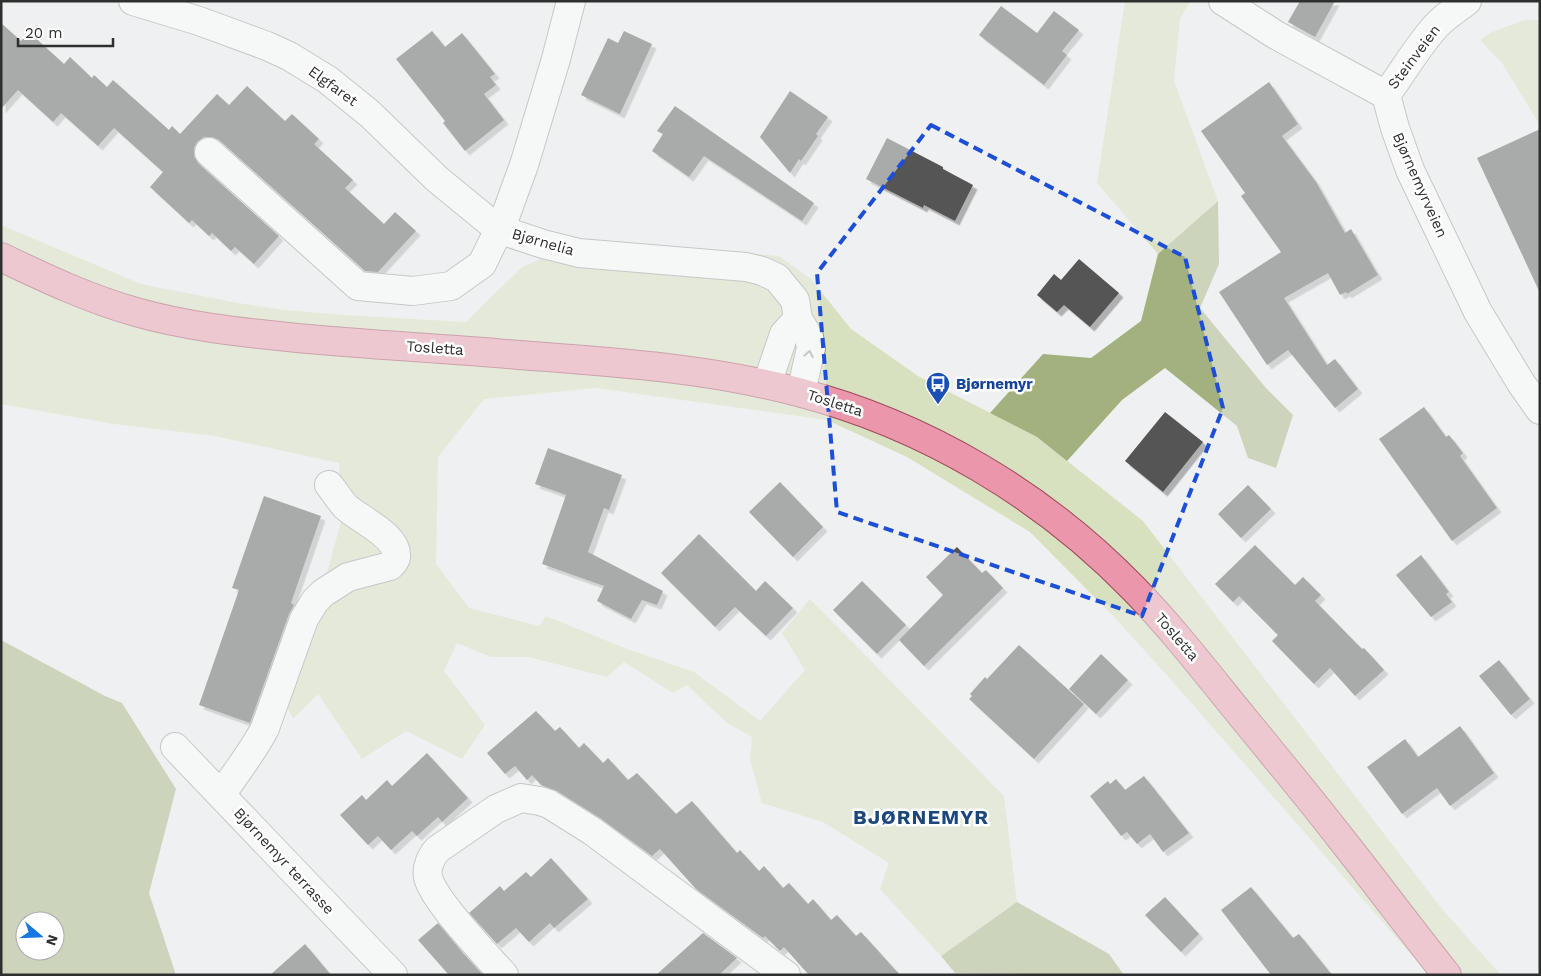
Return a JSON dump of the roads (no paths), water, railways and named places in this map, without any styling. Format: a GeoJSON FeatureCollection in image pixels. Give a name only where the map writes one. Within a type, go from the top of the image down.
{"type":"FeatureCollection","features":[{"type":"Feature","properties":{"kind":"main road","name":"Tosletta"},"geometry":{"type":"LineString","coordinates":[[1,257],[65,286],[134,311],[205,327],[306,339],[518,354],[688,371],[767,384],[801,392],[863,412],[907,429],[942,446],[1033,502],[1108,562],[1150,605],[1201,664],[1447,975]]}},
{"type":"Feature","properties":{"kind":"street","name":"Elgfaret"},"geometry":{"type":"LineString","coordinates":[[133,1],[199,21],[267,46],[289,56],[328,80],[370,114],[437,179],[498,230]]}},
{"type":"Feature","properties":{"kind":"street","name":"Bjørnelia"},"geometry":{"type":"LineString","coordinates":[[571,1],[524,165],[505,217],[498,230],[579,253],[746,267],[762,271],[777,278],[795,300],[798,319],[809,337],[811,348],[801,392]]}},
{"type":"Feature","properties":{"kind":"street"},"geometry":{"type":"LineString","coordinates":[[1223,1],[1276,35],[1386,95]]}},
{"type":"Feature","properties":{"kind":"street","name":"Steinveien"},"geometry":{"type":"LineString","coordinates":[[1386,95],[1405,70],[1414,54],[1438,24],[1467,1]]}},
{"type":"Feature","properties":{"kind":"street","name":"Bjørnemyrveien"},"geometry":{"type":"LineString","coordinates":[[1386,95],[1410,170],[1478,312],[1520,383],[1540,410]]}},
{"type":"Feature","properties":{"kind":"street"},"geometry":{"type":"LineString","coordinates":[[208,152],[358,286],[413,291],[451,286],[482,264],[498,230]]}},
{"type":"Feature","properties":{"kind":"street"},"geometry":{"type":"LineString","coordinates":[[767,384],[784,334],[798,319]]}},
{"type":"Feature","properties":{"kind":"street"},"geometry":{"type":"LineString","coordinates":[[222,794],[237,770],[258,743],[266,728],[304,620],[315,601],[340,581],[348,577],[390,566],[396,558],[395,548],[391,542],[346,506],[329,485]]}},
{"type":"Feature","properties":{"kind":"street","name":"Bjørnemyr terrasse"},"geometry":{"type":"LineString","coordinates":[[175,747],[393,975]]}},
{"type":"Feature","properties":{"kind":"street"},"geometry":{"type":"LineString","coordinates":[[504,975],[438,898],[428,878],[428,866],[433,853],[438,849],[496,808],[521,798],[549,804],[592,832],[785,975]]}},
{"type":"Feature","properties":{"kind":"place","name":"Bjørnemyr"},"geometry":{"type":"Point","coordinates":[938,405]}},
{"type":"Feature","properties":{"kind":"district","name":"BJØRNEMYR"},"geometry":{"type":"Point","coordinates":[921,817]}}]}
